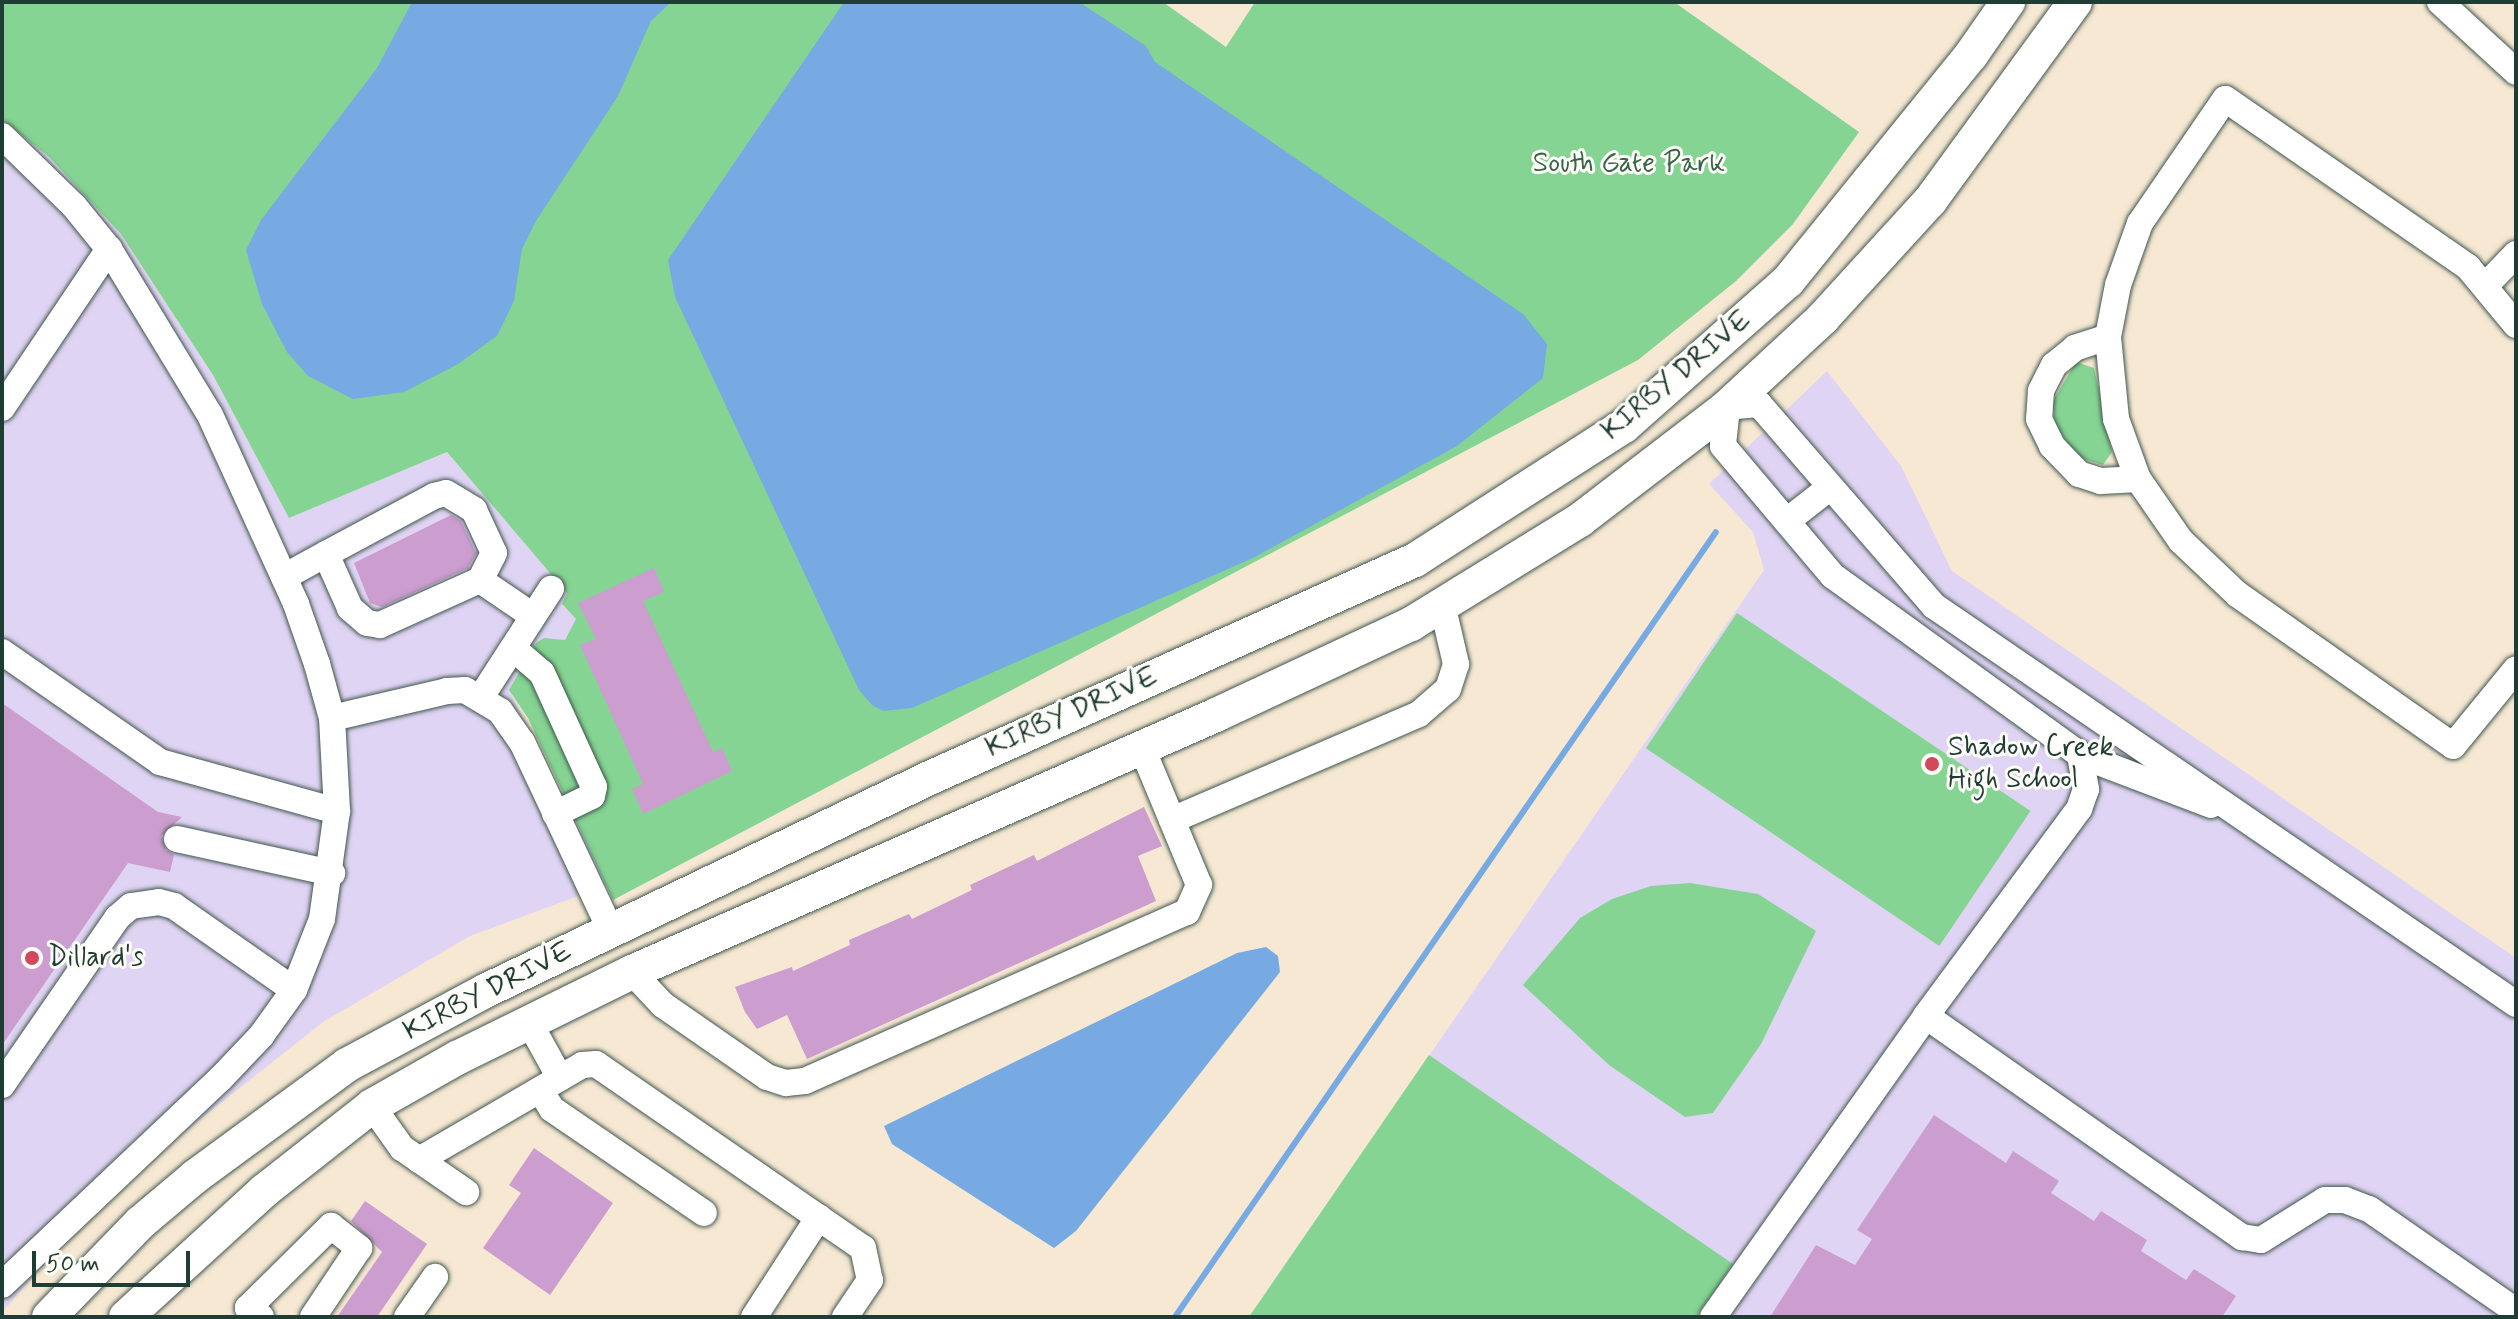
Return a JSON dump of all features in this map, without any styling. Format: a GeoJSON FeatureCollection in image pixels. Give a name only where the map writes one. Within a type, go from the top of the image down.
{"type":"FeatureCollection","features":[{"type":"Feature","properties":{"kind":"main road","name":"KIRBY DRIVE"},"geometry":{"type":"LineString","coordinates":[[49,1317],[140,1223],[196,1176],[347,1065],[610,929],[925,780],[1415,560],[1624,426],[1788,281],[1971,55],[2008,2]]}},
{"type":"Feature","properties":{"kind":"main road","name":"KIRBY DRIVE"},"geometry":{"type":"LineString","coordinates":[[126,1317],[264,1191],[372,1106],[529,1022],[632,972],[1142,748],[1442,604],[1580,520],[1727,407],[1823,318],[1930,201],[2075,2]]}},
{"type":"Feature","properties":{"kind":"main road"},"geometry":{"type":"LineString","coordinates":[[1692,366],[1727,407]]}},
{"type":"Feature","properties":{"kind":"main road"},"geometry":{"type":"LineString","coordinates":[[610,929],[632,972]]}},
{"type":"Feature","properties":{"kind":"main road"},"geometry":{"type":"LineString","coordinates":[[347,1065],[372,1106]]}},
{"type":"Feature","properties":{"kind":"street"},"geometry":{"type":"LineString","coordinates":[[2440,2],[2516,72]]}},
{"type":"Feature","properties":{"kind":"street"},"geometry":{"type":"LineString","coordinates":[[2516,325],[2486,285],[2225,99],[2140,223],[2118,285],[2108,337],[2116,419],[2138,479],[2157,511],[2206,568],[2453,746],[2516,669]]}},
{"type":"Feature","properties":{"kind":"street"},"geometry":{"type":"LineString","coordinates":[[2,136],[74,206],[109,249],[210,415],[284,577],[332,718],[337,811],[332,873],[310,959],[294,990],[261,1036],[221,1078],[6,1273]]}},
{"type":"Feature","properties":{"kind":"street"},"geometry":{"type":"LineString","coordinates":[[2,408],[109,249]]}},
{"type":"Feature","properties":{"kind":"street"},"geometry":{"type":"LineString","coordinates":[[2486,285],[2516,254]]}},
{"type":"Feature","properties":{"kind":"street"},"geometry":{"type":"LineString","coordinates":[[2108,337],[2075,348],[2054,365],[2041,391],[2039,419],[2052,446],[2079,474],[2101,481],[2138,479]]}},
{"type":"Feature","properties":{"kind":"street"},"geometry":{"type":"LineString","coordinates":[[2245,816],[2080,755],[2062,737],[1862,599],[1833,576],[1723,446],[1727,407],[1759,404],[1934,606],[2245,816],[2516,1004]]}},
{"type":"Feature","properties":{"kind":"street"},"geometry":{"type":"LineString","coordinates":[[1787,521],[1829,488]]}},
{"type":"Feature","properties":{"kind":"street"},"geometry":{"type":"LineString","coordinates":[[284,577],[326,554],[446,493],[474,510],[494,553],[480,580],[390,624],[367,623],[350,608],[326,554]]}},
{"type":"Feature","properties":{"kind":"street"},"geometry":{"type":"LineString","coordinates":[[480,580],[533,616]]}},
{"type":"Feature","properties":{"kind":"street"},"geometry":{"type":"LineString","coordinates":[[481,697],[551,589]]}},
{"type":"Feature","properties":{"kind":"street"},"geometry":{"type":"LineString","coordinates":[[1172,820],[1419,714],[1448,689],[1456,664],[1442,604]]}},
{"type":"Feature","properties":{"kind":"street"},"geometry":{"type":"LineString","coordinates":[[513,648],[542,673],[594,787],[592,796],[555,814]]}},
{"type":"Feature","properties":{"kind":"street"},"geometry":{"type":"LineString","coordinates":[[2,652],[160,762],[337,811]]}},
{"type":"Feature","properties":{"kind":"street"},"geometry":{"type":"LineString","coordinates":[[332,718],[447,691],[481,697],[500,711],[522,742],[610,929]]}},
{"type":"Feature","properties":{"kind":"street"},"geometry":{"type":"LineString","coordinates":[[632,972],[663,1005],[767,1077],[786,1083],[805,1081],[1187,912],[1199,885],[1142,748]]}},
{"type":"Feature","properties":{"kind":"street"},"geometry":{"type":"LineString","coordinates":[[1713,1317],[1926,1016],[2079,809],[2086,789],[2080,755]]}},
{"type":"Feature","properties":{"kind":"street"},"geometry":{"type":"LineString","coordinates":[[177,839],[332,873]]}},
{"type":"Feature","properties":{"kind":"street"},"geometry":{"type":"LineString","coordinates":[[2,1085],[117,918],[131,906],[159,902],[174,906],[294,990]]}},
{"type":"Feature","properties":{"kind":"street"},"geometry":{"type":"LineString","coordinates":[[1926,1016],[2242,1237],[2261,1240],[2325,1200],[2345,1200],[2369,1209],[2516,1311]]}},
{"type":"Feature","properties":{"kind":"street"},"geometry":{"type":"LineString","coordinates":[[529,1022],[550,1084],[552,1109],[704,1213]]}},
{"type":"Feature","properties":{"kind":"street"},"geometry":{"type":"LineString","coordinates":[[419,1160],[582,1065],[596,1064],[863,1248],[870,1264],[870,1280],[845,1317]]}},
{"type":"Feature","properties":{"kind":"street"},"geometry":{"type":"LineString","coordinates":[[372,1106],[402,1148],[466,1192]]}},
{"type":"Feature","properties":{"kind":"street"},"geometry":{"type":"LineString","coordinates":[[754,1317],[819,1217]]}},
{"type":"Feature","properties":{"kind":"street"},"geometry":{"type":"LineString","coordinates":[[249,1314],[331,1226],[359,1248],[313,1317]]}},
{"type":"Feature","properties":{"kind":"street"},"geometry":{"type":"LineString","coordinates":[[407,1317],[435,1277]]}},
{"type":"Feature","properties":{"kind":"shaded area"},"geometry":{"type":"Polygon","coordinates":[[[2,119],[49,157],[121,234],[213,375],[289,518],[447,452],[567,593],[562,605],[577,619],[565,640],[536,643],[509,690],[608,885],[470,936],[323,1022],[169,1144],[65,1242],[2,1312],[2,119]]]}},
{"type":"Feature","properties":{"kind":"shaded area","name":"Shadow Creek High School"},"geometry":{"type":"Polygon","coordinates":[[[1827,371],[1901,466],[1952,571],[2516,958],[2516,1317],[1249,1317],[1764,570],[1753,532],[1709,484],[1827,371]]]}},
{"type":"Feature","properties":{"kind":"green space","name":"South Gate Park"},"geometry":{"type":"Polygon","coordinates":[[[2,2],[1163,2],[1226,47],[1255,2],[1674,2],[1859,132],[1793,224],[1736,281],[1638,360],[613,900],[528,718],[509,690],[536,643],[544,638],[565,640],[576,619],[562,604],[567,593],[447,452],[289,518],[213,375],[121,234],[49,157],[2,119],[2,2]]]}},
{"type":"Feature","properties":{"kind":"green space"},"geometry":{"type":"Polygon","coordinates":[[[2076,362],[2094,368],[2112,452],[2103,465],[2077,457],[2055,424],[2053,401],[2076,362]]]}},
{"type":"Feature","properties":{"kind":"green space"},"geometry":{"type":"Polygon","coordinates":[[[1737,613],[2030,811],[1939,946],[1646,748],[1737,613]]]}},
{"type":"Feature","properties":{"kind":"green space"},"geometry":{"type":"Polygon","coordinates":[[[1690,883],[1758,894],[1816,931],[1761,1044],[1713,1113],[1685,1117],[1609,1065],[1523,985],[1580,918],[1612,899],[1651,886],[1690,883]]]}},
{"type":"Feature","properties":{"kind":"green space"},"geometry":{"type":"Polygon","coordinates":[[[1429,1055],[1733,1264],[1696,1317],[1249,1317],[1429,1055]]]}},
{"type":"Feature","properties":{"kind":"water"},"geometry":{"type":"Polygon","coordinates":[[[412,2],[671,2],[651,21],[618,96],[536,221],[522,249],[514,301],[497,336],[458,364],[404,392],[353,399],[308,376],[287,352],[262,304],[246,250],[261,220],[377,68],[412,2]]]}},
{"type":"Feature","properties":{"kind":"water"},"geometry":{"type":"Polygon","coordinates":[[[844,2],[1079,2],[1146,46],[1155,62],[1523,314],[1547,344],[1543,378],[1457,446],[1253,558],[912,708],[883,711],[872,705],[859,690],[675,297],[668,260],[844,2]]]}},
{"type":"Feature","properties":{"kind":"water"},"geometry":{"type":"Polygon","coordinates":[[[1266,947],[1278,956],[1280,972],[1076,1231],[1054,1248],[892,1144],[884,1126],[1237,953],[1266,947]]]}},
{"type":"Feature","properties":{"kind":"building"},"geometry":{"type":"Polygon","coordinates":[[[451,515],[461,521],[476,553],[468,568],[382,607],[370,603],[354,563],[451,515]]]}},
{"type":"Feature","properties":{"kind":"building"},"geometry":{"type":"Polygon","coordinates":[[[654,568],[664,592],[643,601],[713,752],[722,748],[732,771],[643,814],[632,789],[643,784],[580,645],[596,639],[578,603],[654,568]]]}},
{"type":"Feature","properties":{"kind":"building","name":"Dillard's"},"geometry":{"type":"Polygon","coordinates":[[[2,703],[158,812],[182,817],[161,836],[166,850],[174,855],[170,872],[128,863],[2,1045],[2,703]]]}},
{"type":"Feature","properties":{"kind":"building"},"geometry":{"type":"Polygon","coordinates":[[[1144,807],[1162,846],[1138,856],[1156,901],[807,1059],[787,1015],[757,1029],[745,1012],[735,987],[792,967],[793,971],[850,945],[849,940],[909,914],[912,919],[972,890],[970,885],[1034,855],[1037,861],[1144,807]]]}},
{"type":"Feature","properties":{"kind":"building"},"geometry":{"type":"Polygon","coordinates":[[[1934,1115],[2006,1163],[2013,1151],[2059,1181],[2051,1193],[2094,1221],[2101,1211],[2147,1240],[2141,1251],[2186,1280],[2194,1269],[2236,1296],[2222,1317],[1770,1317],[1816,1245],[1855,1265],[1872,1239],[1857,1230],[1934,1115]]]}},
{"type":"Feature","properties":{"kind":"building"},"geometry":{"type":"Polygon","coordinates":[[[534,1148],[613,1203],[550,1295],[483,1248],[521,1193],[509,1185],[534,1148]]]}},
{"type":"Feature","properties":{"kind":"building"},"geometry":{"type":"Polygon","coordinates":[[[365,1201],[427,1244],[377,1317],[337,1317],[382,1252],[351,1221],[365,1201]]]}},
{"type":"Feature","properties":{"kind":"waterway"},"geometry":{"type":"LineString","coordinates":[[1175,1317],[1716,532]]}},
{"type":"Feature","properties":{"kind":"place","name":"Shadow Creek High School"},"geometry":{"type":"Point","coordinates":[1932,764]}},
{"type":"Feature","properties":{"kind":"place","name":"Dillard's"},"geometry":{"type":"Point","coordinates":[32,958]}}]}
